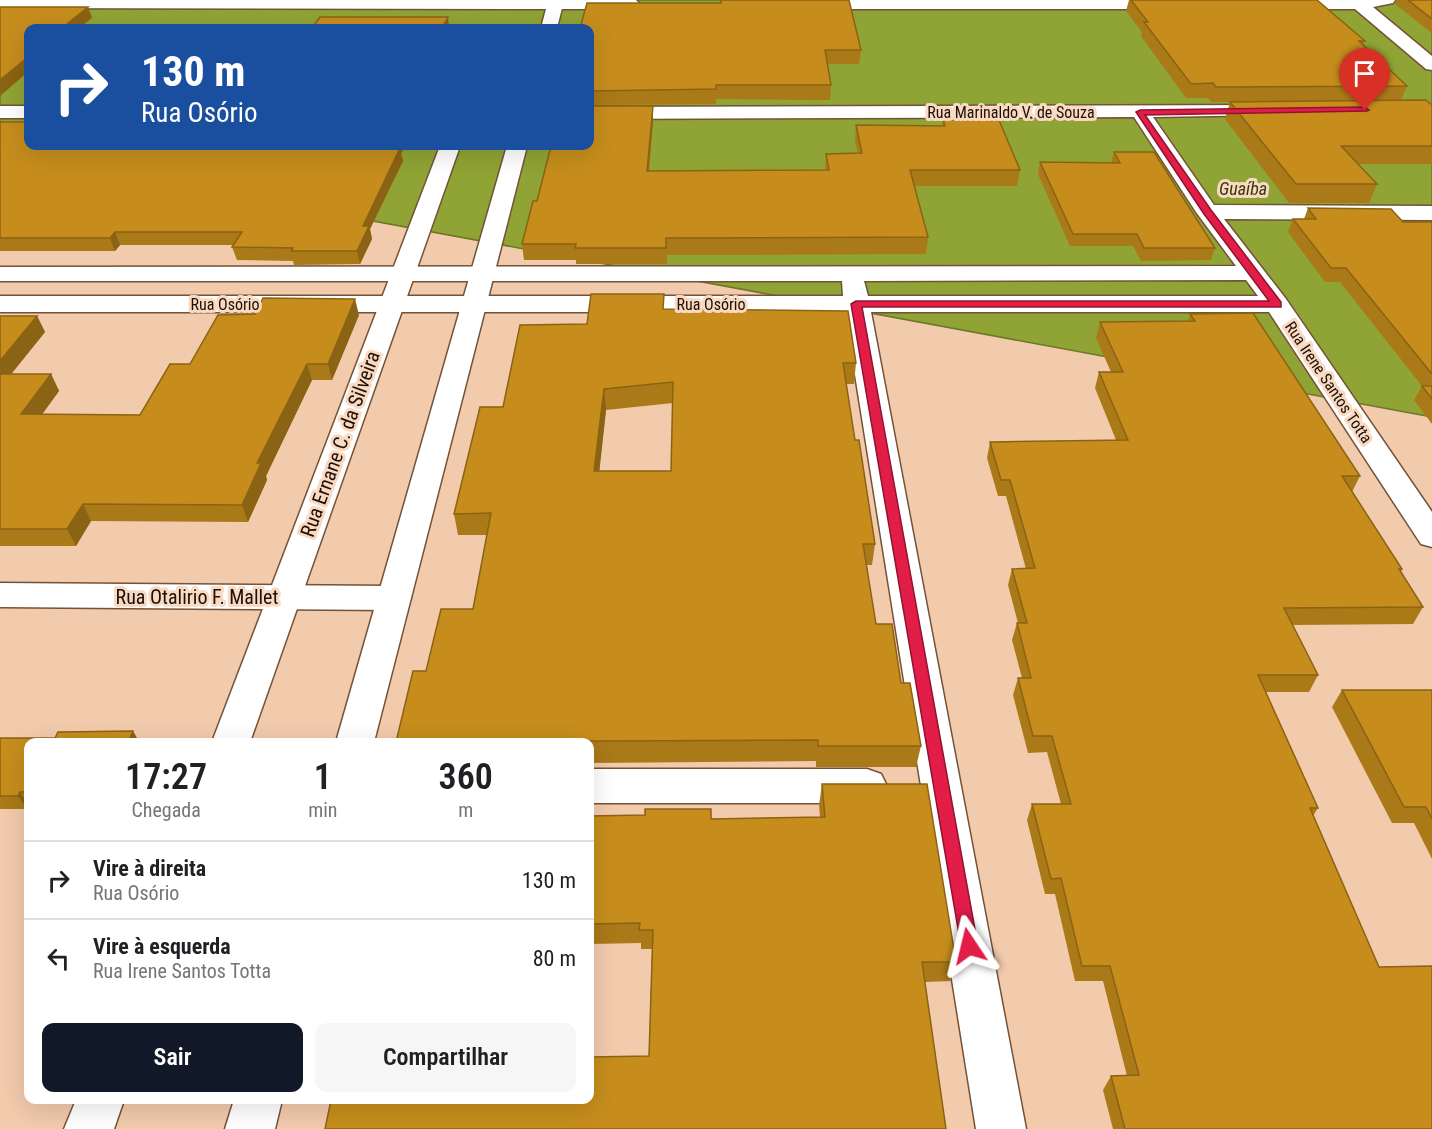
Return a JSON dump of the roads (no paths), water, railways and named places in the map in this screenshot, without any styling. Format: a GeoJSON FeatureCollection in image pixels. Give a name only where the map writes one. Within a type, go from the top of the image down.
{"type":"FeatureCollection","features":[{"type":"Feature","properties":{"kind":"street"},"geometry":{"type":"LineString","coordinates":[[1266,4],[1359,4],[1387,0]]}},
{"type":"Feature","properties":{"kind":"street"},"geometry":{"type":"LineString","coordinates":[[496,20],[498,2]]}},
{"type":"Feature","properties":{"kind":"street"},"geometry":{"type":"LineString","coordinates":[[551,24],[559,2]]}},
{"type":"Feature","properties":{"kind":"street"},"geometry":{"type":"LineString","coordinates":[[0,3],[559,2],[651,4]]}},
{"type":"Feature","properties":{"kind":"street"},"geometry":{"type":"LineString","coordinates":[[794,4],[1019,2],[1184,4]]}},
{"type":"Feature","properties":{"kind":"street"},"geometry":{"type":"LineString","coordinates":[[1359,4],[1432,65]]}},
{"type":"Feature","properties":{"kind":"street","name":"Rua Marinaldo V. de Souza"},"geometry":{"type":"LineString","coordinates":[[594,113],[1292,110]]}},
{"type":"Feature","properties":{"kind":"street"},"geometry":{"type":"LineString","coordinates":[[0,112],[24,112]]}},
{"type":"Feature","properties":{"kind":"street","name":"Rua Irene Santos Totta"},"geometry":{"type":"LineString","coordinates":[[1140,112],[1207,212],[1277,304],[1432,536]]}},
{"type":"Feature","properties":{"kind":"street","name":"Rua Ernane C. da Silveira"},"geometry":{"type":"LineString","coordinates":[[232,738],[449,150]]}},
{"type":"Feature","properties":{"kind":"street"},"geometry":{"type":"LineString","coordinates":[[356,738],[516,150]]}},
{"type":"Feature","properties":{"kind":"street"},"geometry":{"type":"LineString","coordinates":[[1207,212],[1432,213]]}},
{"type":"Feature","properties":{"kind":"street","name":"Rua Osório"},"geometry":{"type":"LineString","coordinates":[[0,274],[482,273],[1277,304]]}},
{"type":"Feature","properties":{"kind":"street","name":"Rua Osório"},"geometry":{"type":"LineString","coordinates":[[0,304],[474,304],[1255,273]]}},
{"type":"Feature","properties":{"kind":"street"},"geometry":{"type":"LineString","coordinates":[[854,289],[1001,1129]]}},
{"type":"Feature","properties":{"kind":"street","name":"Rua Otalirio F. Mallet"},"geometry":{"type":"LineString","coordinates":[[0,595],[394,598]]}},
{"type":"Feature","properties":{"kind":"street"},"geometry":{"type":"LineString","coordinates":[[594,786],[940,786]]}},
{"type":"Feature","properties":{"kind":"street"},"geometry":{"type":"LineString","coordinates":[[89,1129],[98,1104]]}},
{"type":"Feature","properties":{"kind":"street"},"geometry":{"type":"LineString","coordinates":[[249,1129],[257,1104]]}},
{"type":"Feature","properties":{"kind":"water","name":"Guaíba"},"geometry":{"type":"Polygon","coordinates":[[[0,0],[1432,0],[1432,417],[0,152],[0,0]]]}}]}
